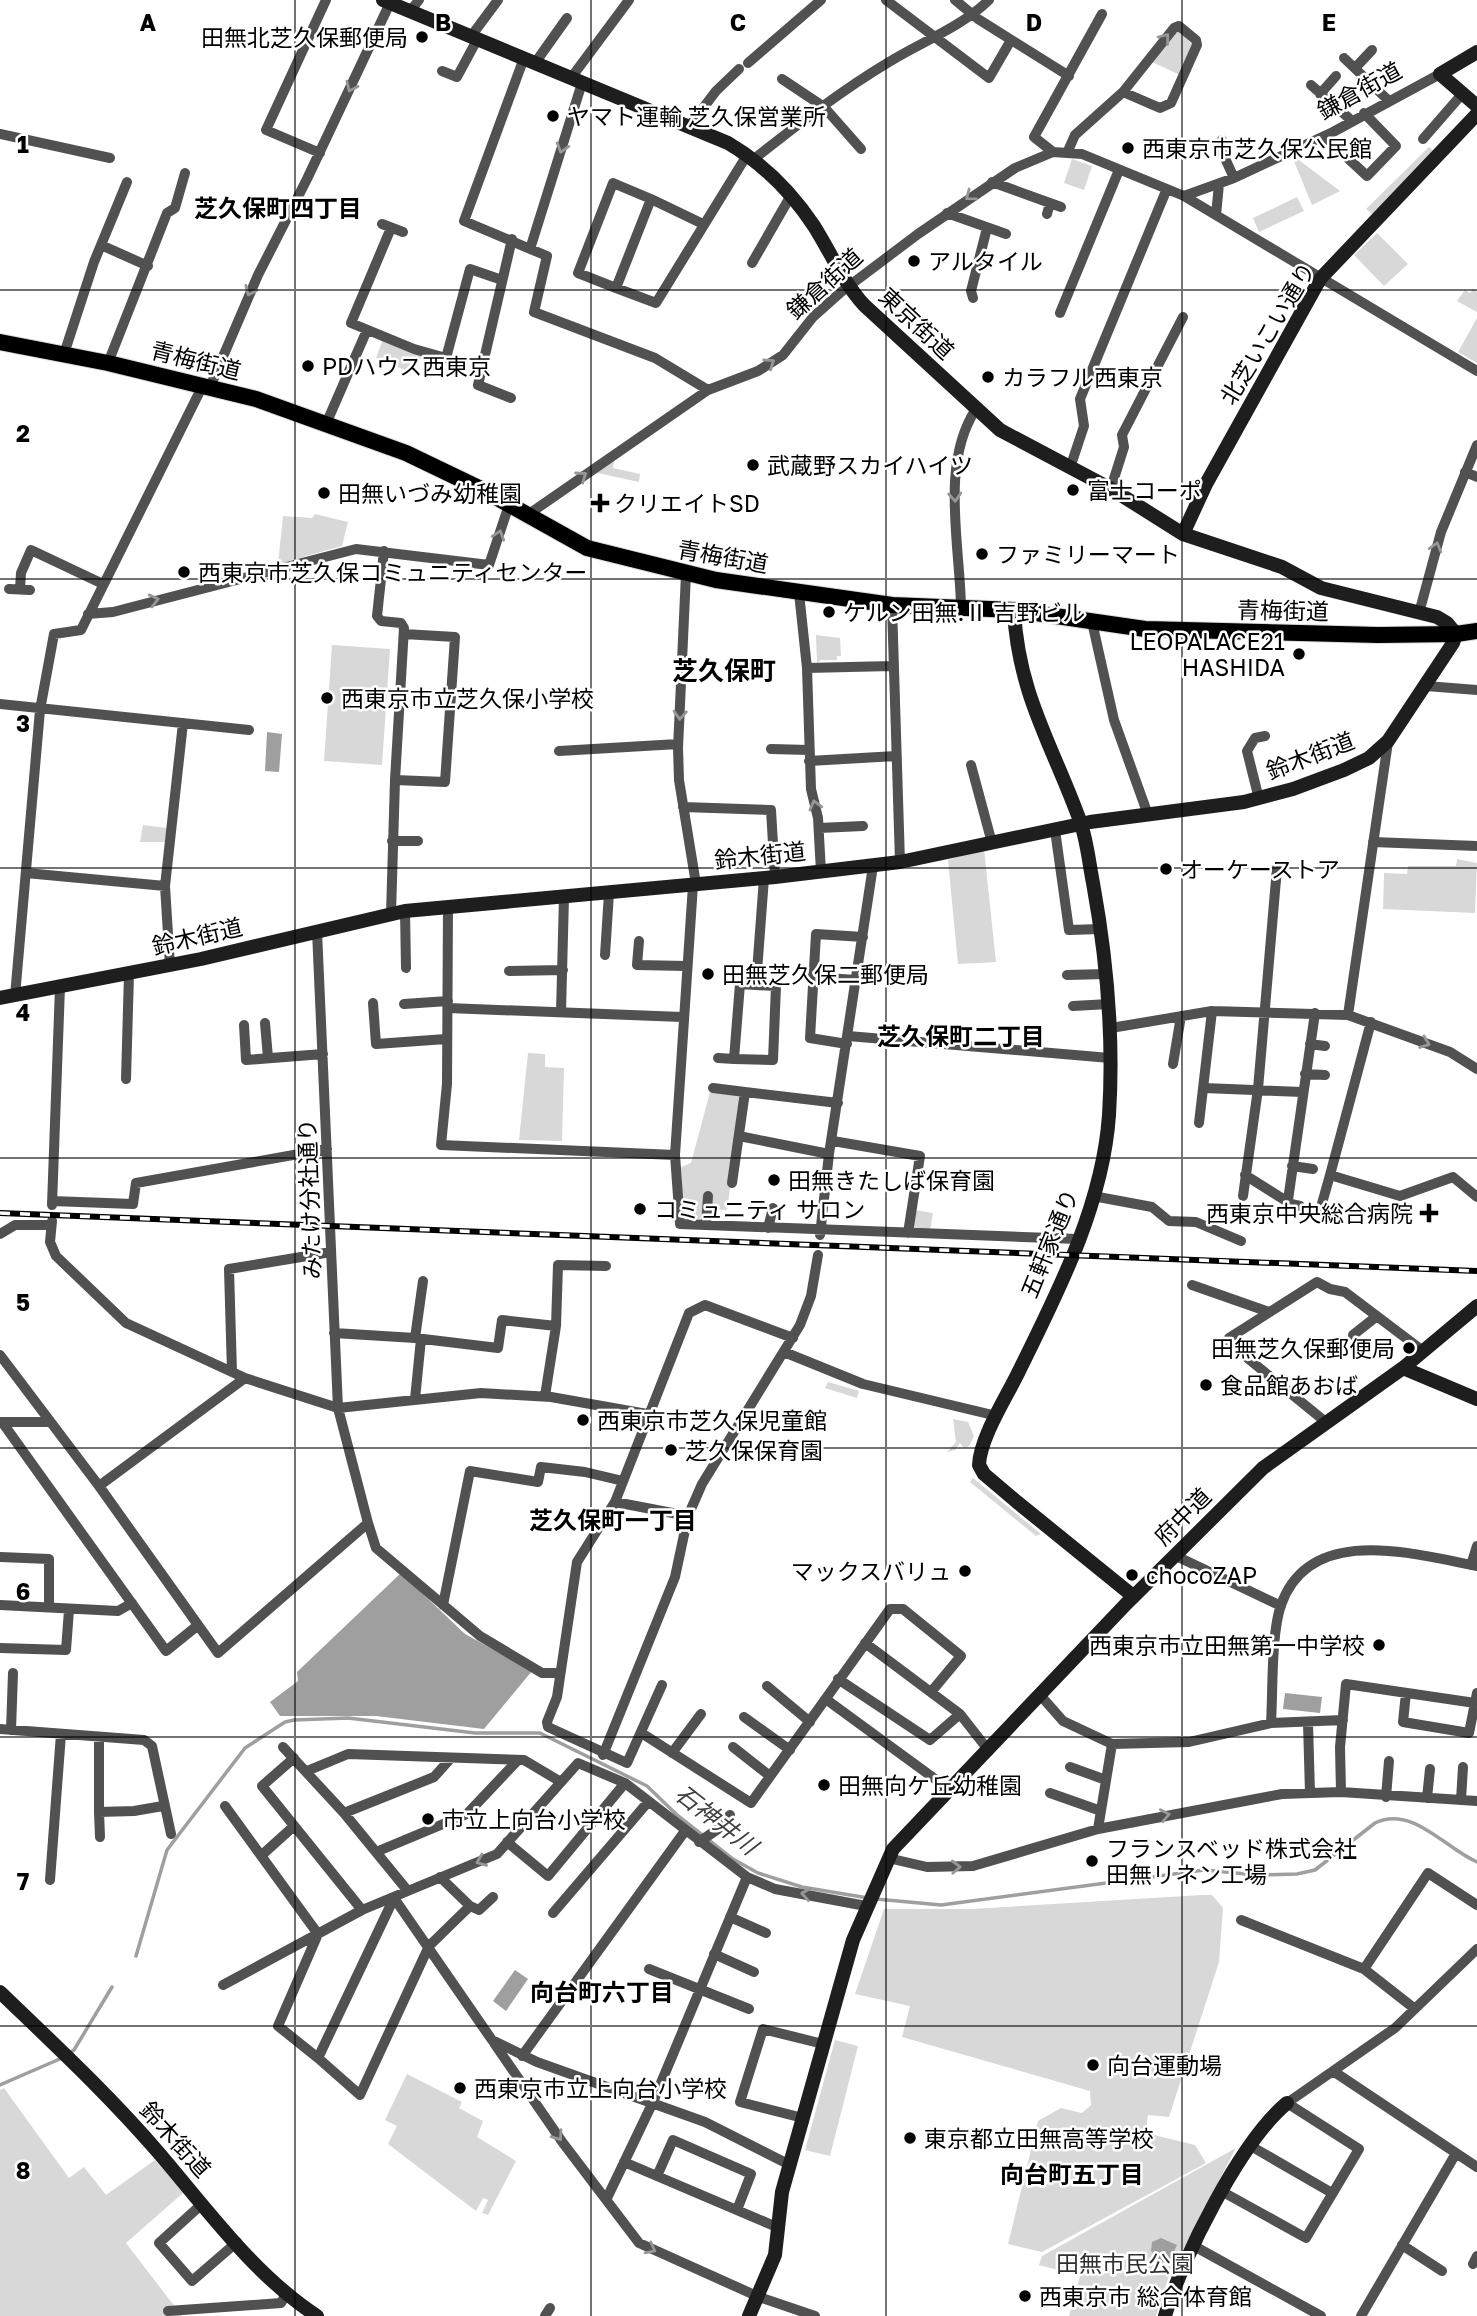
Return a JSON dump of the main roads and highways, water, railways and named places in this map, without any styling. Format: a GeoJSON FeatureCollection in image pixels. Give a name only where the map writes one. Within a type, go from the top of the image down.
{"type":"FeatureCollection","features":[{"type":"Feature","properties":{"kind":"main road","name":"青梅街道"},"geometry":{"type":"LineString","coordinates":[[0,342],[108,363],[256,399],[406,453],[587,548],[686,574],[799,593],[892,604],[1013,610],[1145,629],[1283,634],[1456,634],[1477,631]]}},
{"type":"Feature","properties":{"kind":"waterway","name":"石神井川"},"geometry":{"type":"LineString","coordinates":[[136,1956],[167,1850],[245,1748],[285,1722],[294,1720],[348,1718],[475,1733],[540,1733],[647,1786],[676,1814],[733,1859],[758,1873],[802,1887],[868,1898]]}},
{"type":"Feature","properties":{"kind":"waterway","name":"石神井川"},"geometry":{"type":"LineString","coordinates":[[876,1899],[941,1905],[1204,1870],[1257,1875],[1297,1874],[1315,1870],[1375,1823],[1389,1819],[1402,1820],[1428,1830],[1477,1862]]}},
{"type":"Feature","properties":{"kind":"waterway","name":"石神井川"},"geometry":{"type":"LineString","coordinates":[[68,2054],[74,2050],[112,1987]]}},
{"type":"Feature","properties":{"kind":"waterway","name":"石神井川"},"geometry":{"type":"LineString","coordinates":[[0,2085],[62,2058]]}},
{"type":"Feature","properties":{"kind":"railway"},"geometry":{"type":"LineString","coordinates":[[0,1213],[1477,1271]]}},
{"type":"Feature","properties":{"kind":"place","name":"田無北芝久保郵便局"},"geometry":{"type":"Point","coordinates":[422,37]}},
{"type":"Feature","properties":{"kind":"place","name":"ヤマト運輸 芝久保営業所"},"geometry":{"type":"Point","coordinates":[553,116]}},
{"type":"Feature","properties":{"kind":"place","name":"西東京市芝久保公民館"},"geometry":{"type":"Point","coordinates":[1128,148]}},
{"type":"Feature","properties":{"kind":"place","name":"アルタイル"},"geometry":{"type":"Point","coordinates":[914,261]}},
{"type":"Feature","properties":{"kind":"place","name":"PDハウス西東京"},"geometry":{"type":"Point","coordinates":[308,366]}},
{"type":"Feature","properties":{"kind":"place","name":"カラフル西東京"},"geometry":{"type":"Point","coordinates":[988,377]}},
{"type":"Feature","properties":{"kind":"place","name":"武蔵野スカイハイツ"},"geometry":{"type":"Point","coordinates":[753,465]}},
{"type":"Feature","properties":{"kind":"place","name":"富士コーポ"},"geometry":{"type":"Point","coordinates":[1073,490]}},
{"type":"Feature","properties":{"kind":"place","name":"田無いづみ幼稚園"},"geometry":{"type":"Point","coordinates":[324,493]}},
{"type":"Feature","properties":{"kind":"place","name":"クリエイトSD"},"geometry":{"type":"Point","coordinates":[600,503]}},
{"type":"Feature","properties":{"kind":"place","name":"ファミリーマート"},"geometry":{"type":"Point","coordinates":[982,554]}},
{"type":"Feature","properties":{"kind":"place","name":"西東京市芝久保コミュニティセンター"},"geometry":{"type":"Point","coordinates":[184,572]}},
{"type":"Feature","properties":{"kind":"place","name":"ケルン田無.Ⅱ 吉野ビル"},"geometry":{"type":"Point","coordinates":[829,612]}},
{"type":"Feature","properties":{"kind":"place","name":"LEOPALACE21 HASHIDA"},"geometry":{"type":"Point","coordinates":[1299,654]}},
{"type":"Feature","properties":{"kind":"place","name":"西東京市立芝久保小学校"},"geometry":{"type":"Point","coordinates":[327,698]}},
{"type":"Feature","properties":{"kind":"place","name":"オーケーストア"},"geometry":{"type":"Point","coordinates":[1166,869]}},
{"type":"Feature","properties":{"kind":"place","name":"田無芝久保二郵便局"},"geometry":{"type":"Point","coordinates":[708,974]}},
{"type":"Feature","properties":{"kind":"place","name":"田無きたしば保育園"},"geometry":{"type":"Point","coordinates":[774,1180]}},
{"type":"Feature","properties":{"kind":"place","name":"コミュニティ サロン"},"geometry":{"type":"Point","coordinates":[640,1209]}},
{"type":"Feature","properties":{"kind":"place","name":"西東京中央総合病院"},"geometry":{"type":"Point","coordinates":[1429,1213]}},
{"type":"Feature","properties":{"kind":"place","name":"田無芝久保郵便局"},"geometry":{"type":"Point","coordinates":[1409,1348]}},
{"type":"Feature","properties":{"kind":"place","name":"食品館あおば"},"geometry":{"type":"Point","coordinates":[1206,1385]}},
{"type":"Feature","properties":{"kind":"place","name":"西東京市芝久保児童館"},"geometry":{"type":"Point","coordinates":[583,1420]}},
{"type":"Feature","properties":{"kind":"place","name":"芝久保保育園"},"geometry":{"type":"Point","coordinates":[671,1450]}},
{"type":"Feature","properties":{"kind":"place","name":"マックスバリュ"},"geometry":{"type":"Point","coordinates":[965,1571]}},
{"type":"Feature","properties":{"kind":"place","name":"chocoZAP"},"geometry":{"type":"Point","coordinates":[1132,1575]}},
{"type":"Feature","properties":{"kind":"place","name":"西東京市立田無第一中学校"},"geometry":{"type":"Point","coordinates":[1379,1645]}},
{"type":"Feature","properties":{"kind":"place","name":"田無向ケ丘幼稚園"},"geometry":{"type":"Point","coordinates":[824,1785]}},
{"type":"Feature","properties":{"kind":"place","name":"市立上向台小学校"},"geometry":{"type":"Point","coordinates":[428,1819]}},
{"type":"Feature","properties":{"kind":"place","name":"フランスベッド株式会社 田無リネン工場"},"geometry":{"type":"Point","coordinates":[1092,1861]}},
{"type":"Feature","properties":{"kind":"place","name":"向台運動場"},"geometry":{"type":"Point","coordinates":[1093,2065]}},
{"type":"Feature","properties":{"kind":"place","name":"西東京市立上向台小学校"},"geometry":{"type":"Point","coordinates":[460,2088]}},
{"type":"Feature","properties":{"kind":"place","name":"東京都立田無高等学校"},"geometry":{"type":"Point","coordinates":[910,2138]}},
{"type":"Feature","properties":{"kind":"place","name":"西東京市 総合体育館"},"geometry":{"type":"Point","coordinates":[1025,2296]}},
{"type":"Feature","properties":{"kind":"district","name":"芝久保町四丁目"},"geometry":{"type":"Point","coordinates":[278,207]}},
{"type":"Feature","properties":{"kind":"district","name":"芝久保町"},"geometry":{"type":"Point","coordinates":[724,670]}},
{"type":"Feature","properties":{"kind":"district","name":"芝久保町二丁目"},"geometry":{"type":"Point","coordinates":[961,1035]}},
{"type":"Feature","properties":{"kind":"district","name":"芝久保町一丁目"},"geometry":{"type":"Point","coordinates":[613,1519]}},
{"type":"Feature","properties":{"kind":"district","name":"向台町六丁目"},"geometry":{"type":"Point","coordinates":[602,1991]}},
{"type":"Feature","properties":{"kind":"district","name":"向台町五丁目"},"geometry":{"type":"Point","coordinates":[1072,2173]}},
{"type":"Feature","properties":{"kind":"park label","name":"田無市民公園"},"geometry":{"type":"Point","coordinates":[1125,2263]}}]}
